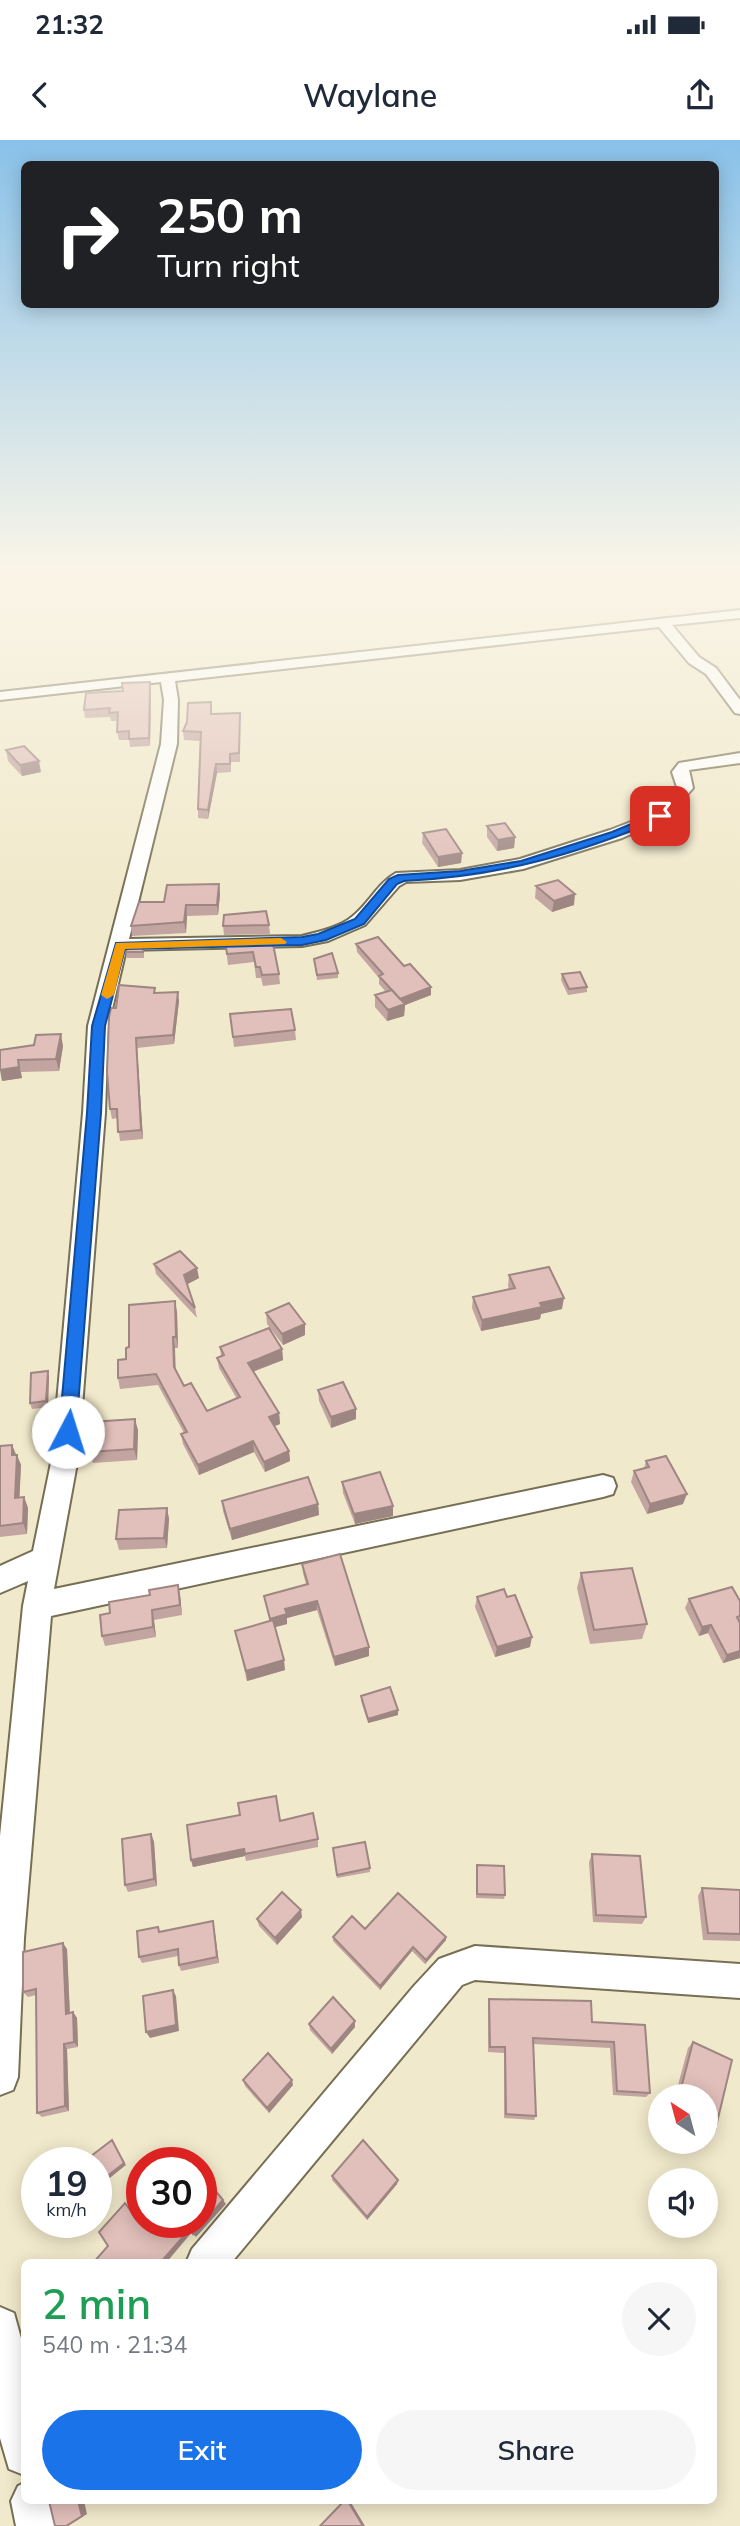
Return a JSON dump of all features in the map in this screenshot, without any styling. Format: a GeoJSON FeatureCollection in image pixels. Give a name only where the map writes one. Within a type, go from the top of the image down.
{"type":"FeatureCollection","features":[{"type":"Feature","properties":{"kind":"street"},"geometry":{"type":"LineString","coordinates":[[0,696],[173,676]]}},
{"type":"Feature","properties":{"kind":"street"},"geometry":{"type":"LineString","coordinates":[[715,676],[740,710]]}},
{"type":"Feature","properties":{"kind":"street"},"geometry":{"type":"LineString","coordinates":[[0,2077],[4,1938],[37,1606],[65,1458],[94,1113],[98,1026],[169,744],[172,723],[167,677]]}},
{"type":"Feature","properties":{"kind":"street"},"geometry":{"type":"LineString","coordinates":[[120,945],[302,941],[340,932],[359,922],[393,882],[402,877],[460,875],[523,864],[616,834],[660,816],[685,788],[680,772],[684,766],[740,758]]}},
{"type":"Feature","properties":{"kind":"street"},"geometry":{"type":"LineString","coordinates":[[37,1606],[603,1486]]}},
{"type":"Feature","properties":{"kind":"street"},"geometry":{"type":"LineString","coordinates":[[0,1580],[47,1558]]}},
{"type":"Feature","properties":{"kind":"street"},"geometry":{"type":"LineString","coordinates":[[209,2259],[426,1998],[452,1971],[475,1963],[740,1982]]}},
{"type":"Feature","properties":{"kind":"street"},"geometry":{"type":"LineString","coordinates":[[0,2327],[21,2438]]}},
{"type":"Feature","properties":{"kind":"street"},"geometry":{"type":"LineString","coordinates":[[34,2504],[38,2526]]}},
{"type":"Feature","properties":{"kind":"building"},"geometry":{"type":"Polygon","coordinates":[[[150,682],[149,738],[129,739],[129,731],[117,732],[118,712],[109,713],[110,708],[84,710],[86,693],[123,691],[122,683],[150,682]]]}},
{"type":"Feature","properties":{"kind":"building"},"geometry":{"type":"Polygon","coordinates":[[[211,702],[211,714],[240,713],[239,753],[230,754],[230,764],[216,764],[208,810],[198,809],[201,732],[183,731],[187,722],[188,703],[211,702]]]}},
{"type":"Feature","properties":{"kind":"building"},"geometry":{"type":"Polygon","coordinates":[[[24,746],[39,761],[20,765],[6,750],[24,746]]]}},
{"type":"Feature","properties":{"kind":"building"},"geometry":{"type":"Polygon","coordinates":[[[505,823],[515,837],[498,840],[487,826],[505,823]]]}},
{"type":"Feature","properties":{"kind":"building"},"geometry":{"type":"Polygon","coordinates":[[[446,829],[462,853],[438,857],[423,833],[446,829]]]}},
{"type":"Feature","properties":{"kind":"building"},"geometry":{"type":"Polygon","coordinates":[[[558,880],[575,894],[554,901],[536,886],[558,880]]]}},
{"type":"Feature","properties":{"kind":"building"},"geometry":{"type":"Polygon","coordinates":[[[219,884],[217,905],[186,905],[184,922],[131,926],[139,902],[164,902],[167,885],[219,884]]]}},
{"type":"Feature","properties":{"kind":"building"},"geometry":{"type":"Polygon","coordinates":[[[266,911],[269,925],[223,926],[224,915],[266,911]]]}},
{"type":"Feature","properties":{"kind":"building"},"geometry":{"type":"Polygon","coordinates":[[[378,937],[404,966],[410,964],[431,987],[400,999],[379,976],[383,974],[356,944],[378,937]]]}},
{"type":"Feature","properties":{"kind":"building"},"geometry":{"type":"Polygon","coordinates":[[[272,939],[279,974],[262,975],[260,967],[256,967],[253,952],[227,954],[225,940],[272,939]]]}},
{"type":"Feature","properties":{"kind":"building"},"geometry":{"type":"Polygon","coordinates":[[[144,946],[143,952],[126,952],[127,947],[144,946]]]}},
{"type":"Feature","properties":{"kind":"building"},"geometry":{"type":"Polygon","coordinates":[[[332,953],[338,973],[317,975],[314,959],[332,953]]]}},
{"type":"Feature","properties":{"kind":"building"},"geometry":{"type":"Polygon","coordinates":[[[580,972],[587,987],[569,989],[562,974],[580,972]]]}},
{"type":"Feature","properties":{"kind":"building"},"geometry":{"type":"Polygon","coordinates":[[[119,985],[155,988],[154,993],[178,992],[173,1035],[136,1038],[141,1130],[118,1132],[117,1109],[110,1109],[107,1072],[109,1017],[111,1008],[116,1008],[119,985]]]}},
{"type":"Feature","properties":{"kind":"building"},"geometry":{"type":"Polygon","coordinates":[[[392,990],[405,1004],[388,1010],[375,995],[392,990]]]}},
{"type":"Feature","properties":{"kind":"building"},"geometry":{"type":"Polygon","coordinates":[[[291,1009],[295,1030],[233,1037],[230,1014],[291,1009]]]}},
{"type":"Feature","properties":{"kind":"building"},"geometry":{"type":"Polygon","coordinates":[[[61,1034],[56,1059],[18,1060],[19,1067],[0,1070],[0,1050],[34,1045],[36,1035],[61,1034]]]}},
{"type":"Feature","properties":{"kind":"building"},"geometry":{"type":"Polygon","coordinates":[[[180,1251],[197,1268],[184,1275],[195,1308],[154,1264],[180,1251]]]}},
{"type":"Feature","properties":{"kind":"building"},"geometry":{"type":"Polygon","coordinates":[[[549,1267],[564,1298],[540,1303],[542,1307],[482,1320],[473,1297],[515,1288],[509,1275],[549,1267]]]}},
{"type":"Feature","properties":{"kind":"building"},"geometry":{"type":"Polygon","coordinates":[[[175,1301],[174,1367],[184,1386],[191,1383],[207,1411],[240,1397],[217,1358],[224,1355],[220,1347],[269,1328],[282,1349],[248,1363],[279,1413],[269,1417],[289,1451],[264,1462],[253,1441],[198,1465],[181,1434],[187,1432],[156,1374],[118,1378],[118,1360],[126,1359],[126,1348],[129,1347],[129,1305],[175,1301]]]}},
{"type":"Feature","properties":{"kind":"building"},"geometry":{"type":"Polygon","coordinates":[[[289,1303],[305,1324],[282,1334],[266,1313],[289,1303]]]}},
{"type":"Feature","properties":{"kind":"building"},"geometry":{"type":"Polygon","coordinates":[[[48,1371],[46,1401],[30,1403],[31,1373],[48,1371]]]}},
{"type":"Feature","properties":{"kind":"building"},"geometry":{"type":"Polygon","coordinates":[[[343,1382],[356,1409],[331,1417],[318,1390],[343,1382]]]}},
{"type":"Feature","properties":{"kind":"building"},"geometry":{"type":"Polygon","coordinates":[[[135,1419],[134,1449],[89,1452],[91,1422],[135,1419]]]}},
{"type":"Feature","properties":{"kind":"building"},"geometry":{"type":"Polygon","coordinates":[[[12,1445],[12,1455],[17,1455],[15,1498],[24,1497],[23,1523],[0,1526],[0,1446],[12,1445]]]}},
{"type":"Feature","properties":{"kind":"building"},"geometry":{"type":"Polygon","coordinates":[[[666,1456],[687,1494],[650,1504],[634,1471],[649,1467],[646,1461],[666,1456]]]}},
{"type":"Feature","properties":{"kind":"building"},"geometry":{"type":"Polygon","coordinates":[[[380,1472],[393,1506],[354,1514],[342,1482],[380,1472]]]}},
{"type":"Feature","properties":{"kind":"building"},"geometry":{"type":"Polygon","coordinates":[[[308,1477],[318,1504],[230,1529],[222,1501],[308,1477]]]}},
{"type":"Feature","properties":{"kind":"building"},"geometry":{"type":"Polygon","coordinates":[[[167,1508],[164,1538],[116,1539],[119,1510],[167,1508]]]}},
{"type":"Feature","properties":{"kind":"building"},"geometry":{"type":"Polygon","coordinates":[[[340,1554],[369,1647],[334,1657],[317,1601],[285,1609],[287,1614],[270,1619],[264,1596],[308,1584],[302,1564],[340,1554]]]}},
{"type":"Feature","properties":{"kind":"building"},"geometry":{"type":"Polygon","coordinates":[[[632,1568],[647,1624],[594,1630],[581,1573],[632,1568]]]}},
{"type":"Feature","properties":{"kind":"building"},"geometry":{"type":"Polygon","coordinates":[[[178,1585],[180,1605],[152,1610],[153,1627],[102,1636],[100,1615],[110,1613],[109,1602],[150,1595],[149,1590],[178,1585]]]}},
{"type":"Feature","properties":{"kind":"building"},"geometry":{"type":"Polygon","coordinates":[[[732,1587],[740,1601],[740,1616],[737,1617],[740,1623],[740,1651],[727,1655],[711,1625],[702,1627],[689,1599],[732,1587]]]}},
{"type":"Feature","properties":{"kind":"building"},"geometry":{"type":"Polygon","coordinates":[[[504,1589],[507,1597],[515,1595],[532,1637],[497,1647],[477,1597],[504,1589]]]}},
{"type":"Feature","properties":{"kind":"building"},"geometry":{"type":"Polygon","coordinates":[[[273,1620],[284,1660],[246,1671],[235,1631],[273,1620]]]}},
{"type":"Feature","properties":{"kind":"building"},"geometry":{"type":"Polygon","coordinates":[[[390,1687],[398,1710],[368,1719],[361,1696],[390,1687]]]}},
{"type":"Feature","properties":{"kind":"building"},"geometry":{"type":"Polygon","coordinates":[[[276,1796],[280,1821],[313,1813],[318,1839],[245,1854],[244,1849],[191,1860],[187,1825],[240,1815],[238,1803],[276,1796]]]}},
{"type":"Feature","properties":{"kind":"building"},"geometry":{"type":"Polygon","coordinates":[[[151,1834],[154,1879],[125,1885],[122,1839],[151,1834]]]}},
{"type":"Feature","properties":{"kind":"building"},"geometry":{"type":"Polygon","coordinates":[[[365,1842],[370,1868],[337,1875],[333,1848],[365,1842]]]}},
{"type":"Feature","properties":{"kind":"building"},"geometry":{"type":"Polygon","coordinates":[[[592,1854],[640,1856],[646,1917],[596,1915],[592,1854]]]}},
{"type":"Feature","properties":{"kind":"building"},"geometry":{"type":"Polygon","coordinates":[[[477,1865],[504,1866],[505,1895],[477,1894],[477,1865]]]}},
{"type":"Feature","properties":{"kind":"building"},"geometry":{"type":"Polygon","coordinates":[[[702,1888],[740,1890],[740,1934],[708,1933],[702,1888]]]}},
{"type":"Feature","properties":{"kind":"building"},"geometry":{"type":"Polygon","coordinates":[[[282,1892],[301,1910],[275,1938],[257,1919],[282,1892]]]}},
{"type":"Feature","properties":{"kind":"building"},"geometry":{"type":"Polygon","coordinates":[[[398,1893],[446,1937],[426,1960],[413,1947],[380,1986],[333,1937],[352,1916],[365,1929],[398,1893]]]}},
{"type":"Feature","properties":{"kind":"building"},"geometry":{"type":"Polygon","coordinates":[[[213,1921],[217,1957],[179,1965],[178,1949],[139,1957],[137,1931],[158,1927],[159,1932],[213,1921]]]}},
{"type":"Feature","properties":{"kind":"building"},"geometry":{"type":"Polygon","coordinates":[[[63,1943],[66,2014],[73,2012],[74,2042],[64,2044],[65,2106],[37,2113],[36,1989],[23,1992],[23,1952],[63,1943]]]}},
{"type":"Feature","properties":{"kind":"building"},"geometry":{"type":"Polygon","coordinates":[[[173,1990],[176,2025],[146,2032],[143,1996],[173,1990]]]}},
{"type":"Feature","properties":{"kind":"building"},"geometry":{"type":"Polygon","coordinates":[[[333,1997],[355,2021],[331,2049],[309,2024],[333,1997]]]}},
{"type":"Feature","properties":{"kind":"building"},"geometry":{"type":"Polygon","coordinates":[[[489,1999],[591,2001],[592,2022],[645,2025],[648,2093],[617,2091],[614,2042],[533,2038],[536,2116],[506,2114],[505,2047],[490,2047],[489,1999]]]}},
{"type":"Feature","properties":{"kind":"building"},"geometry":{"type":"Polygon","coordinates":[[[693,2042],[732,2060],[718,2118],[718,2084],[682,2084],[693,2042]]]}},
{"type":"Feature","properties":{"kind":"building"},"geometry":{"type":"Polygon","coordinates":[[[268,2053],[292,2080],[267,2108],[243,2080],[268,2053]]]}},
{"type":"Feature","properties":{"kind":"building"},"geometry":{"type":"Polygon","coordinates":[[[112,2140],[124,2163],[112,2172],[112,2147],[103,2147],[112,2140]]]}},
{"type":"Feature","properties":{"kind":"building"},"geometry":{"type":"Polygon","coordinates":[[[363,2140],[398,2180],[367,2217],[332,2176],[363,2140]]]}},
{"type":"Feature","properties":{"kind":"building"},"geometry":{"type":"Polygon","coordinates":[[[217,2193],[223,2200],[217,2207],[217,2193]]]}},
{"type":"Feature","properties":{"kind":"building"},"geometry":{"type":"Polygon","coordinates":[[[125,2203],[126,2238],[182,2238],[164,2259],[97,2259],[108,2246],[103,2238],[112,2238],[112,2218],[125,2203]]]}},
{"type":"Feature","properties":{"kind":"building"},"geometry":{"type":"Polygon","coordinates":[[[50,2504],[79,2504],[82,2516],[66,2526],[55,2526],[50,2504]]]}},
{"type":"Feature","properties":{"kind":"building"},"geometry":{"type":"Polygon","coordinates":[[[341,2504],[350,2504],[363,2526],[320,2526],[341,2504]]]}},
{"type":"Feature","properties":{"kind":"slow traffic"},"geometry":{"type":"LineString","coordinates":[[107,995],[120,945],[281,942]]}},
{"type":"Feature","properties":{"kind":"route"},"geometry":{"type":"LineString","coordinates":[[68,1432],[94,1113],[98,1026],[120,945],[302,941],[321,937],[340,932],[359,922],[393,882],[402,877],[460,875],[523,864],[616,834],[660,816]]}}]}
